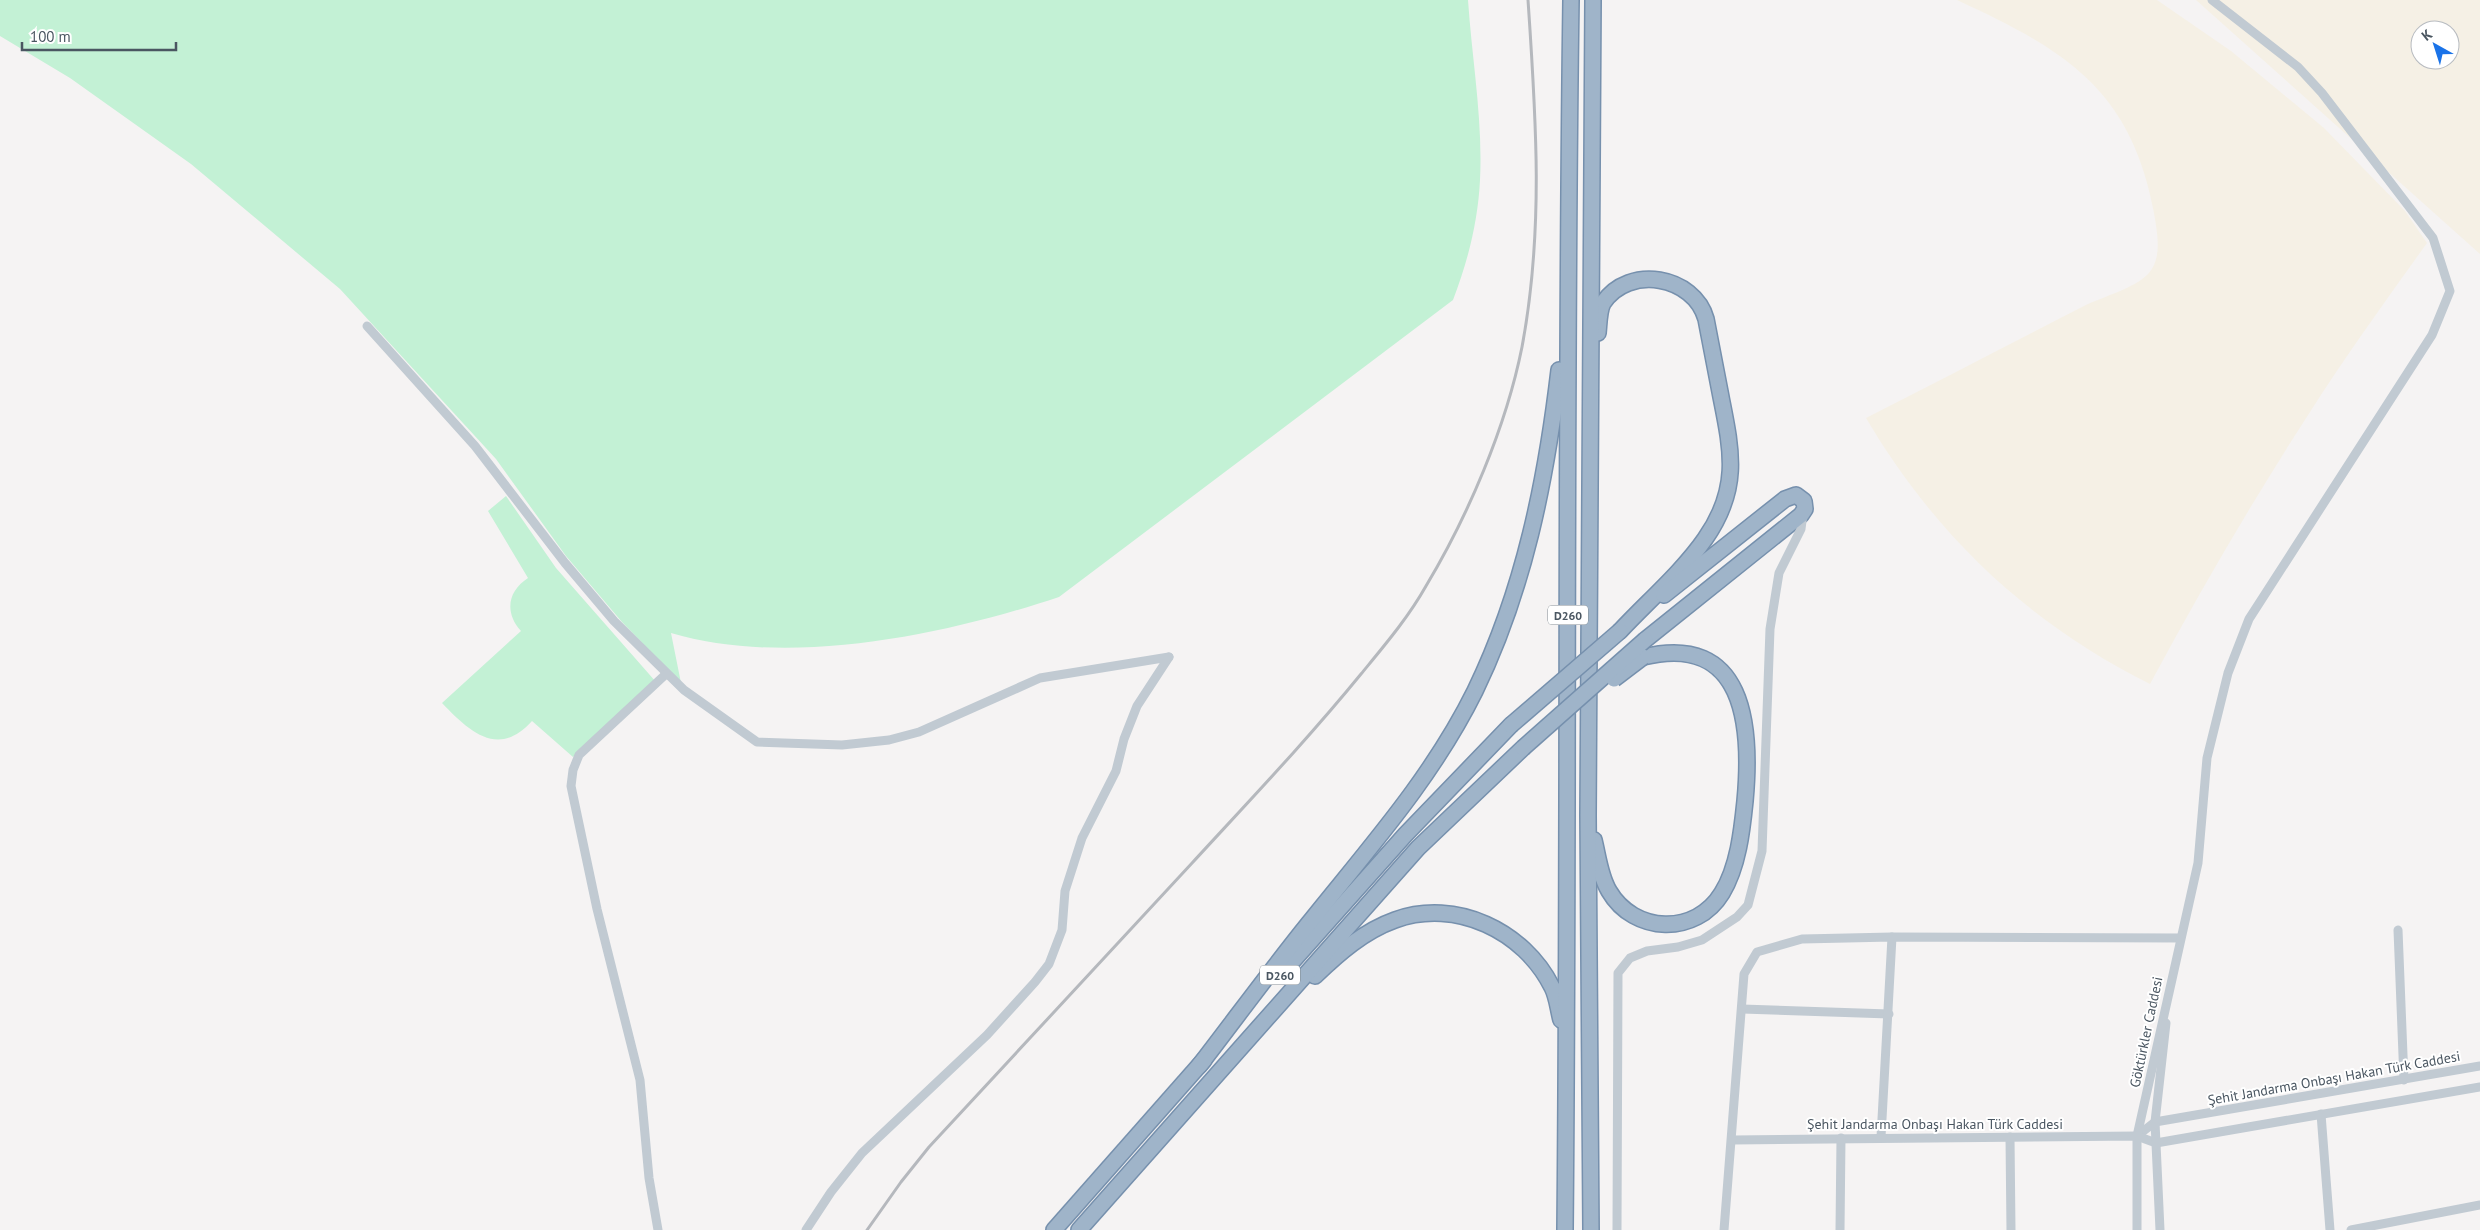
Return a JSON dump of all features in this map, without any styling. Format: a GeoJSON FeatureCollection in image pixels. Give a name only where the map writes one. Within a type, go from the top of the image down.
{"type":"FeatureCollection","features":[{"type":"Feature","properties":{"kind":"highway","name":"D260"},"geometry":{"type":"LineString","coordinates":[[1565,1230],[1567,1044],[1567,299],[1571,0]]}},
{"type":"Feature","properties":{"kind":"highway","name":"D260"},"geometry":{"type":"LineString","coordinates":[[1591,1230],[1588,815],[1593,0]]}},
{"type":"Feature","properties":{"kind":"highway"},"geometry":{"type":"LineString","coordinates":[[1590,389],[1602,305],[1614,292],[1636,281],[1658,280],[1678,285],[1698,300],[1706,319],[1731,448],[1729,484],[1722,508],[1704,541],[1620,631]]}},
{"type":"Feature","properties":{"kind":"highway"},"geometry":{"type":"LineString","coordinates":[[1199,1066],[1309,923],[1410,799],[1446,744],[1474,692],[1512,602],[1536,516],[1552,426],[1567,299]]}},
{"type":"Feature","properties":{"kind":"highway"},"geometry":{"type":"LineString","coordinates":[[1523,748],[1645,640],[1803,512],[1804,501],[1799,496],[1792,495],[1785,499],[1620,631]]}},
{"type":"Feature","properties":{"kind":"highway","name":"D260"},"geometry":{"type":"LineString","coordinates":[[1054,1230],[1405,835],[1511,725],[1620,631]]}},
{"type":"Feature","properties":{"kind":"highway"},"geometry":{"type":"LineString","coordinates":[[1523,748],[1643,657],[1677,651],[1696,655],[1712,664],[1725,675],[1738,700],[1746,747],[1746,791],[1735,857],[1722,892],[1708,909],[1677,924],[1653,924],[1632,915],[1619,904],[1605,882],[1588,815]]}},
{"type":"Feature","properties":{"kind":"highway","name":"D260"},"geometry":{"type":"LineString","coordinates":[[1079,1230],[1214,1075],[1418,848],[1523,748]]}},
{"type":"Feature","properties":{"kind":"highway"},"geometry":{"type":"LineString","coordinates":[[1214,1075],[1329,963],[1348,947],[1386,924],[1425,913],[1463,916],[1480,920],[1498,929],[1521,945],[1538,964],[1554,989],[1567,1044]]}},
{"type":"Feature","properties":{"kind":"street"},"geometry":{"type":"LineString","coordinates":[[2172,973],[2198,863],[2207,758],[2228,673],[2248,619],[2432,335],[2450,291],[2433,238],[2322,92],[2298,67],[2212,0]]}},
{"type":"Feature","properties":{"kind":"street"},"geometry":{"type":"LineString","coordinates":[[366,326],[475,446],[589,592],[666,674],[684,690],[756,742],[858,745],[889,740],[919,732],[1040,678],[1169,657],[1138,706],[1124,739],[1116,771],[1082,838],[1065,891],[1062,930],[1049,964],[986,1035],[862,1153],[830,1192],[806,1230]]}},
{"type":"Feature","properties":{"kind":"street"},"geometry":{"type":"LineString","coordinates":[[1617,1230],[1618,973],[1630,958],[1647,951],[1678,947],[1702,940],[1737,917],[1748,905],[1762,851],[1770,629],[1780,573],[1798,537],[1803,512]]}},
{"type":"Feature","properties":{"kind":"street"},"geometry":{"type":"LineString","coordinates":[[658,1230],[649,1178],[640,1080],[602,928],[571,786],[573,770],[579,754],[666,674]]}},
{"type":"Feature","properties":{"kind":"street"},"geometry":{"type":"LineString","coordinates":[[2398,930],[2404,1080]]}},
{"type":"Feature","properties":{"kind":"street"},"geometry":{"type":"LineString","coordinates":[[1724,1230],[1733,1140],[1744,974],[1757,952],[1802,939],[1892,936],[2180,938]]}},
{"type":"Feature","properties":{"kind":"street"},"geometry":{"type":"LineString","coordinates":[[1881,1137],[1892,936]]}},
{"type":"Feature","properties":{"kind":"street","name":"Göktürkler Caddesi"},"geometry":{"type":"LineString","coordinates":[[2160,1230],[2155,1122],[2172,973]]}},
{"type":"Feature","properties":{"kind":"street","name":"Göktürkler Caddesi"},"geometry":{"type":"LineString","coordinates":[[2137,1230],[2138,1136],[2172,973]]}},
{"type":"Feature","properties":{"kind":"street"},"geometry":{"type":"LineString","coordinates":[[1742,1009],[1889,1014]]}},
{"type":"Feature","properties":{"kind":"street","name":"Şehit Jandarma Onbaşı Hakan Türk Caddesi"},"geometry":{"type":"LineString","coordinates":[[2138,1136],[2155,1122],[2480,1066]]}},
{"type":"Feature","properties":{"kind":"street"},"geometry":{"type":"LineString","coordinates":[[2156,1143],[2480,1087]]}},
{"type":"Feature","properties":{"kind":"street"},"geometry":{"type":"LineString","coordinates":[[2321,1114],[2330,1230]]}},
{"type":"Feature","properties":{"kind":"street","name":"Şehit Jandarma Onbaşı Hakan Türk Caddesi"},"geometry":{"type":"LineString","coordinates":[[1733,1140],[1881,1137],[2138,1136],[2156,1143]]}},
{"type":"Feature","properties":{"kind":"street"},"geometry":{"type":"LineString","coordinates":[[2010,1137],[2011,1230]]}},
{"type":"Feature","properties":{"kind":"street"},"geometry":{"type":"LineString","coordinates":[[1840,1230],[1841,1138]]}},
{"type":"Feature","properties":{"kind":"street"},"geometry":{"type":"LineString","coordinates":[[2351,1230],[2480,1205]]}},
{"type":"Feature","properties":{"kind":"green space"},"geometry":{"type":"Polygon","coordinates":[[[0,0],[1468,0],[1477,90],[1481,158],[1475,226],[1468,256],[1453,300],[1059,597],[967,624],[866,642],[816,647],[765,647],[717,643],[671,633],[681,683],[622,622],[566,556],[496,459],[340,289],[191,164],[70,78],[0,36],[0,0]]]}},
{"type":"Feature","properties":{"kind":"green space"},"geometry":{"type":"Polygon","coordinates":[[[506,496],[556,568],[656,682],[573,757],[532,721],[519,732],[507,738],[484,737],[463,723],[442,703],[521,631],[512,617],[510,609],[516,589],[528,578],[488,511],[506,496]]]}},
{"type":"Feature","properties":{"kind":"sand"},"geometry":{"type":"Polygon","coordinates":[[[1957,0],[2157,0],[2231,51],[2324,128],[2405,211],[2427,243],[2324,390],[2289,445],[2227,546],[2150,684],[2105,660],[2064,633],[2025,604],[1988,572],[1954,538],[1923,501],[1893,461],[1866,418],[2084,306],[2135,284],[2148,274],[2156,260],[2158,245],[2154,213],[2143,170],[2128,134],[2110,104],[2087,78],[2060,56],[2029,36],[1957,0]]]}},
{"type":"Feature","properties":{"kind":"sand"},"geometry":{"type":"Polygon","coordinates":[[[2196,0],[2480,0],[2480,254],[2196,0]]]}},
{"type":"Feature","properties":{"kind":"railway"},"geometry":{"type":"LineString","coordinates":[[867,1230],[929,1147],[1300,746],[1404,621],[1442,559],[1471,501],[1496,439],[1515,377],[1529,303],[1536,217],[1536,174],[1534,87],[1528,0]]}}]}
